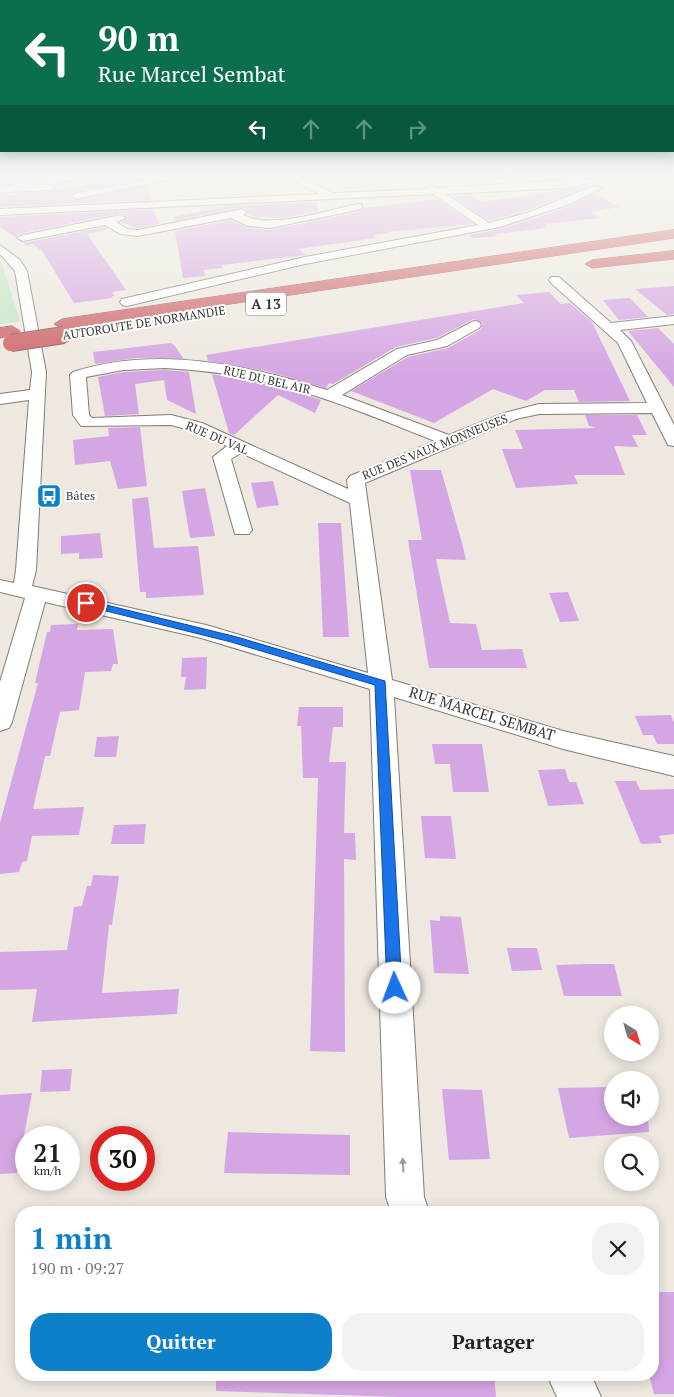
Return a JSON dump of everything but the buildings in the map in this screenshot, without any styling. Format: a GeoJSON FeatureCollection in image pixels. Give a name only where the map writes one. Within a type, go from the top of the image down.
{"type":"FeatureCollection","features":[{"type":"Feature","properties":{"kind":"highway"},"geometry":{"type":"LineString","coordinates":[[435,268],[447,261],[556,242]]}},
{"type":"Feature","properties":{"kind":"highway","name":"AUTOROUTE DE NORMANDIE"},"geometry":{"type":"LineString","coordinates":[[6,338],[435,268],[616,242]]}},
{"type":"Feature","properties":{"kind":"highway","name":"AUTOROUTE DE NORMANDIE"},"geometry":{"type":"LineString","coordinates":[[63,329],[468,274],[674,243]]}},
{"type":"Feature","properties":{"kind":"highway"},"geometry":{"type":"LineString","coordinates":[[577,266],[674,255]]}},
{"type":"Feature","properties":{"kind":"highway"},"geometry":{"type":"LineString","coordinates":[[468,274],[499,275]]}},
{"type":"Feature","properties":{"kind":"street"},"geometry":{"type":"LineString","coordinates":[[127,302],[305,260],[400,242]]}},
{"type":"Feature","properties":{"kind":"street"},"geometry":{"type":"LineString","coordinates":[[0,248],[16,263],[21,271],[39,372],[26,570],[24,583],[18,590],[0,722]]}},
{"type":"Feature","properties":{"kind":"street"},"geometry":{"type":"LineString","coordinates":[[553,272],[624,341],[674,441]]}},
{"type":"Feature","properties":{"kind":"street"},"geometry":{"type":"LineString","coordinates":[[609,327],[674,320]]}},
{"type":"Feature","properties":{"kind":"street"},"geometry":{"type":"LineString","coordinates":[[330,394],[402,352],[442,344],[474,325]]}},
{"type":"Feature","properties":{"kind":"street","name":"RUE DU BEL AIR"},"geometry":{"type":"LineString","coordinates":[[78,375],[90,370],[144,364],[200,366],[254,374],[330,394],[449,441]]}},
{"type":"Feature","properties":{"kind":"street","name":"RUE DU VAL"},"geometry":{"type":"LineString","coordinates":[[78,375],[81,415],[87,423],[171,420],[196,426],[238,447],[358,500]]}},
{"type":"Feature","properties":{"kind":"street"},"geometry":{"type":"LineString","coordinates":[[0,399],[38,394]]}},
{"type":"Feature","properties":{"kind":"street","name":"RUE DES VAUX MONNEUSES"},"geometry":{"type":"LineString","coordinates":[[408,1206],[405,1198],[381,683],[356,480],[510,416],[540,409],[658,408]]}},
{"type":"Feature","properties":{"kind":"street"},"geometry":{"type":"LineString","coordinates":[[238,447],[222,457],[242,530]]}},
{"type":"Feature","properties":{"kind":"street","name":"RUE MARCEL SEMBAT"},"geometry":{"type":"LineString","coordinates":[[18,590],[119,610],[233,639],[557,737],[674,766]]}},
{"type":"Feature","properties":{"kind":"street"},"geometry":{"type":"LineString","coordinates":[[571,1381],[580,1397]]}},
{"type":"Feature","properties":{"kind":"green space"},"geometry":{"type":"Polygon","coordinates":[[[1,261],[20,321],[0,324],[1,261]]]}},
{"type":"Feature","properties":{"kind":"place","name":"Bâtes"},"geometry":{"type":"Point","coordinates":[49,496]}},
{"type":"Feature","properties":{"kind":"route"},"geometry":{"type":"LineString","coordinates":[[86,603],[233,639],[381,683],[395,988]]}}]}
